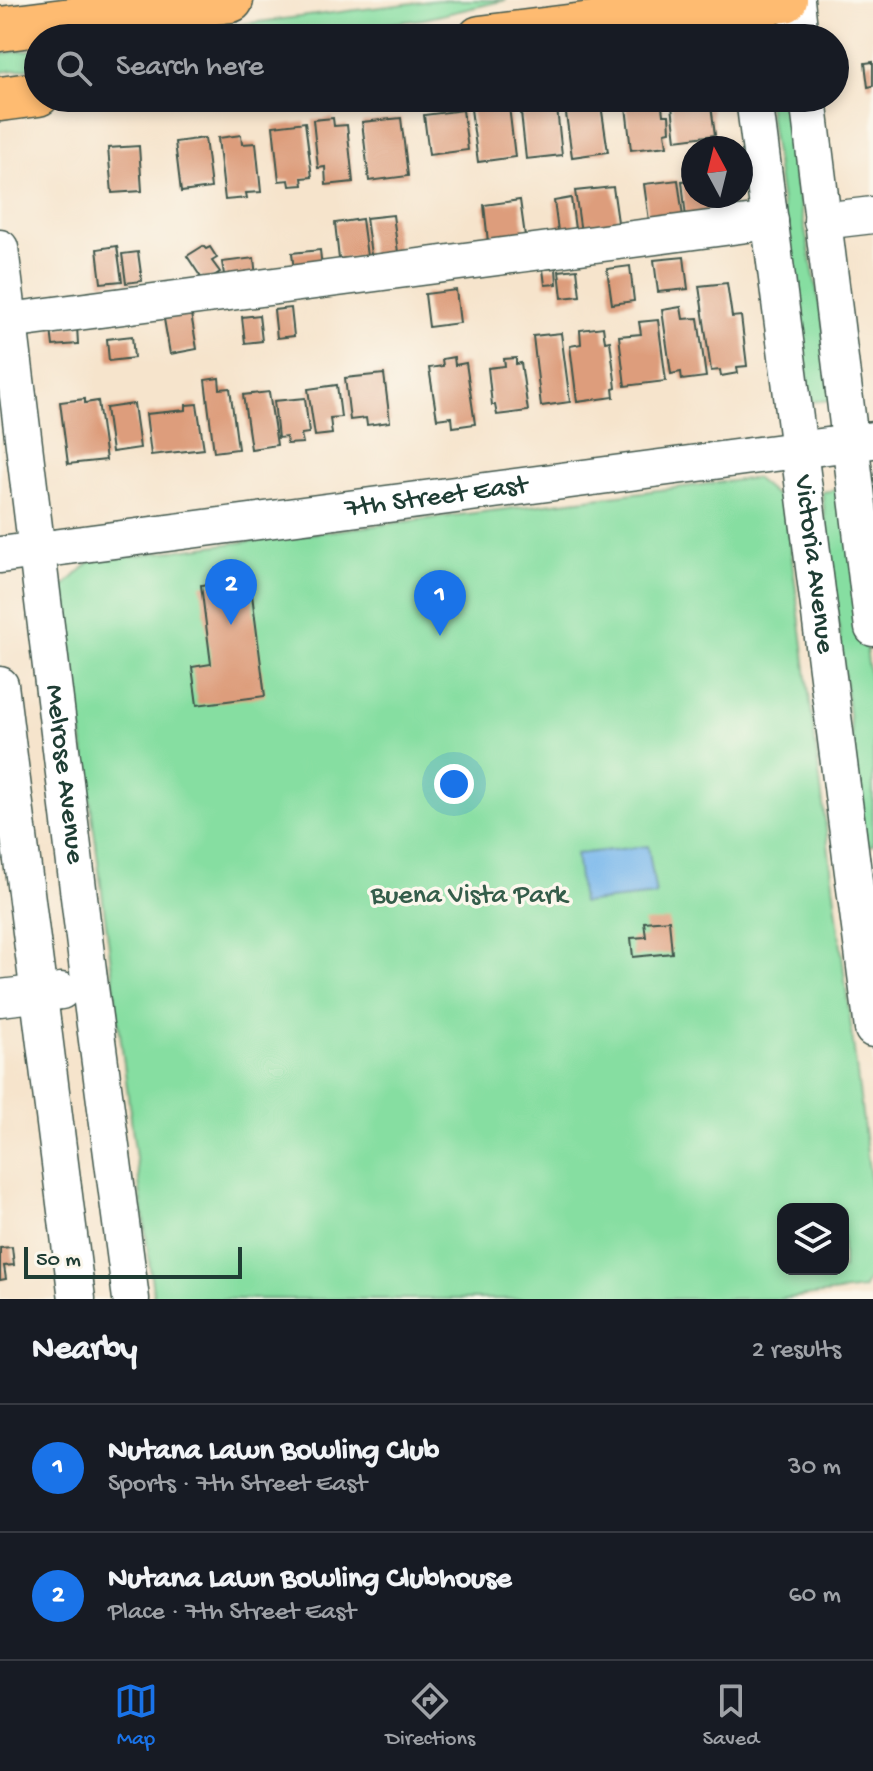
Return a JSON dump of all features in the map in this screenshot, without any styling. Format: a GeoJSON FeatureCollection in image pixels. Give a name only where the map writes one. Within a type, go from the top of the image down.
{"type":"FeatureCollection","features":[{"type":"Feature","properties":{"kind":"main road"},"geometry":{"type":"LineString","coordinates":[[641,24],[744,15],[785,0]]}},
{"type":"Feature","properties":{"kind":"main road"},"geometry":{"type":"LineString","coordinates":[[39,24],[216,1]]}},
{"type":"Feature","properties":{"kind":"main road"},"geometry":{"type":"LineString","coordinates":[[0,29],[24,26]]}},
{"type":"Feature","properties":{"kind":"main road"},"geometry":{"type":"LineString","coordinates":[[0,99],[24,96]]}},
{"type":"Feature","properties":{"kind":"street"},"geometry":{"type":"LineString","coordinates":[[796,0],[799,24]]}},
{"type":"Feature","properties":{"kind":"street","name":"Victoria Avenue"},"geometry":{"type":"LineString","coordinates":[[756,112],[799,450],[864,889],[873,1029]]}},
{"type":"Feature","properties":{"kind":"street","name":"Victoria Avenue"},"geometry":{"type":"LineString","coordinates":[[810,112],[822,221],[861,441],[873,628]]}},
{"type":"Feature","properties":{"kind":"street"},"geometry":{"type":"LineString","coordinates":[[822,221],[873,215]]}},
{"type":"Feature","properties":{"kind":"street"},"geometry":{"type":"LineString","coordinates":[[9,321],[770,221]]}},
{"type":"Feature","properties":{"kind":"street","name":"Melrose Avenue"},"geometry":{"type":"LineString","coordinates":[[0,248],[131,1299]]}},
{"type":"Feature","properties":{"kind":"street","name":"7th Street East"},"geometry":{"type":"LineString","coordinates":[[0,555],[861,441]]}},
{"type":"Feature","properties":{"kind":"street","name":"Melrose Avenue"},"geometry":{"type":"LineString","coordinates":[[0,685],[77,1299]]}},
{"type":"Feature","properties":{"kind":"street"},"geometry":{"type":"LineString","coordinates":[[0,998],[90,987]]}},
{"type":"Feature","properties":{"kind":"green space"},"geometry":{"type":"Polygon","coordinates":[[[438,0],[506,0],[424,19],[384,24],[243,24],[438,0]]]}},
{"type":"Feature","properties":{"kind":"green space"},"geometry":{"type":"Polygon","coordinates":[[[24,51],[24,69],[0,72],[0,54],[24,51]]]}},
{"type":"Feature","properties":{"kind":"green space"},"geometry":{"type":"Polygon","coordinates":[[[769,112],[786,112],[793,168],[826,337],[831,400],[810,402],[769,112]]]}},
{"type":"Feature","properties":{"kind":"green space","name":"Buena Vista Park"},"geometry":{"type":"Polygon","coordinates":[[[755,478],[785,503],[873,1201],[873,1272],[863,1289],[780,1299],[154,1299],[63,587],[91,561],[755,478]]]}},
{"type":"Feature","properties":{"kind":"green space"},"geometry":{"type":"Polygon","coordinates":[[[842,489],[847,493],[873,704],[873,845],[865,846],[822,492],[842,489]]]}},
{"type":"Feature","properties":{"kind":"water"},"geometry":{"type":"Polygon","coordinates":[[[648,846],[656,895],[582,903],[576,854],[648,846]]]}},
{"type":"Feature","properties":{"kind":"building"},"geometry":{"type":"Polygon","coordinates":[[[873,62],[873,86],[868,87],[865,63],[873,62]]]}},
{"type":"Feature","properties":{"kind":"building"},"geometry":{"type":"Polygon","coordinates":[[[463,112],[468,150],[429,155],[424,115],[463,112]]]}},
{"type":"Feature","properties":{"kind":"building"},"geometry":{"type":"Polygon","coordinates":[[[471,112],[510,112],[515,157],[478,162],[471,112]]]}},
{"type":"Feature","properties":{"kind":"building"},"geometry":{"type":"Polygon","coordinates":[[[521,112],[557,112],[562,155],[526,159],[521,112]]]}},
{"type":"Feature","properties":{"kind":"building"},"geometry":{"type":"Polygon","coordinates":[[[566,112],[602,112],[608,152],[572,157],[566,112]]]}},
{"type":"Feature","properties":{"kind":"building"},"geometry":{"type":"Polygon","coordinates":[[[627,112],[663,112],[663,115],[669,115],[670,131],[665,132],[667,146],[631,150],[627,112]]]}},
{"type":"Feature","properties":{"kind":"building"},"geometry":{"type":"Polygon","coordinates":[[[673,112],[712,112],[715,135],[681,136],[681,139],[676,140],[673,112]]]}},
{"type":"Feature","properties":{"kind":"building"},"geometry":{"type":"Polygon","coordinates":[[[333,118],[334,126],[347,125],[353,182],[326,185],[325,167],[318,168],[313,120],[333,118]]]}},
{"type":"Feature","properties":{"kind":"building"},"geometry":{"type":"Polygon","coordinates":[[[401,118],[408,176],[369,181],[362,122],[401,118]]]}},
{"type":"Feature","properties":{"kind":"building"},"geometry":{"type":"Polygon","coordinates":[[[305,122],[312,177],[302,178],[303,185],[290,186],[289,180],[279,181],[273,126],[305,122]]]}},
{"type":"Feature","properties":{"kind":"building"},"geometry":{"type":"Polygon","coordinates":[[[241,135],[242,144],[256,143],[261,192],[246,193],[247,198],[225,200],[218,138],[241,135]]]}},
{"type":"Feature","properties":{"kind":"building"},"geometry":{"type":"Polygon","coordinates":[[[205,138],[211,188],[181,192],[175,142],[205,138]]]}},
{"type":"Feature","properties":{"kind":"building"},"geometry":{"type":"Polygon","coordinates":[[[139,146],[142,191],[112,193],[108,148],[139,146]]]}},
{"type":"Feature","properties":{"kind":"building"},"geometry":{"type":"Polygon","coordinates":[[[678,180],[683,217],[649,221],[644,184],[678,180]]]}},
{"type":"Feature","properties":{"kind":"building"},"geometry":{"type":"Polygon","coordinates":[[[613,187],[619,229],[581,233],[575,191],[613,187]]]}},
{"type":"Feature","properties":{"kind":"building"},"geometry":{"type":"Polygon","coordinates":[[[571,198],[575,229],[558,231],[554,201],[571,198]]]}},
{"type":"Feature","properties":{"kind":"building"},"geometry":{"type":"Polygon","coordinates":[[[520,200],[525,236],[488,242],[484,205],[520,200]]]}},
{"type":"Feature","properties":{"kind":"building"},"geometry":{"type":"Polygon","coordinates":[[[685,208],[730,208],[731,213],[686,218],[685,208]]]}},
{"type":"Feature","properties":{"kind":"building"},"geometry":{"type":"Polygon","coordinates":[[[393,215],[398,252],[371,255],[366,218],[393,215]]]}},
{"type":"Feature","properties":{"kind":"building"},"geometry":{"type":"Polygon","coordinates":[[[362,219],[367,256],[339,259],[335,223],[362,219]]]}},
{"type":"Feature","properties":{"kind":"building"},"geometry":{"type":"Polygon","coordinates":[[[117,246],[122,281],[101,283],[97,249],[117,246]]]}},
{"type":"Feature","properties":{"kind":"building"},"geometry":{"type":"Polygon","coordinates":[[[203,246],[206,249],[210,247],[217,258],[212,261],[220,272],[204,282],[187,256],[203,246]]]}},
{"type":"Feature","properties":{"kind":"building"},"geometry":{"type":"Polygon","coordinates":[[[320,250],[322,268],[294,271],[292,253],[320,250]]]}},
{"type":"Feature","properties":{"kind":"building"},"geometry":{"type":"Polygon","coordinates":[[[138,252],[142,281],[126,283],[122,254],[138,252]]]}},
{"type":"Feature","properties":{"kind":"building"},"geometry":{"type":"Polygon","coordinates":[[[684,257],[688,289],[658,292],[654,260],[684,257]]]}},
{"type":"Feature","properties":{"kind":"building"},"geometry":{"type":"Polygon","coordinates":[[[254,258],[256,277],[225,281],[222,262],[254,258]]]}},
{"type":"Feature","properties":{"kind":"building"},"geometry":{"type":"Polygon","coordinates":[[[630,266],[634,301],[612,304],[607,269],[630,266]]]}},
{"type":"Feature","properties":{"kind":"building"},"geometry":{"type":"Polygon","coordinates":[[[556,268],[557,284],[545,285],[543,269],[556,268]]]}},
{"type":"Feature","properties":{"kind":"building"},"geometry":{"type":"Polygon","coordinates":[[[577,269],[580,296],[562,298],[559,271],[577,269]]]}},
{"type":"Feature","properties":{"kind":"building"},"geometry":{"type":"Polygon","coordinates":[[[727,283],[732,317],[741,316],[747,366],[737,367],[738,373],[721,376],[720,370],[711,371],[699,286],[727,283]]]}},
{"type":"Feature","properties":{"kind":"building"},"geometry":{"type":"Polygon","coordinates":[[[456,290],[460,323],[429,327],[425,294],[456,290]]]}},
{"type":"Feature","properties":{"kind":"building"},"geometry":{"type":"Polygon","coordinates":[[[681,307],[683,319],[698,318],[706,377],[682,380],[681,372],[671,374],[662,310],[681,307]]]}},
{"type":"Feature","properties":{"kind":"building"},"geometry":{"type":"Polygon","coordinates":[[[291,308],[294,336],[277,338],[274,310],[291,308]]]}},
{"type":"Feature","properties":{"kind":"building"},"geometry":{"type":"Polygon","coordinates":[[[191,314],[197,349],[170,354],[164,319],[191,314]]]}},
{"type":"Feature","properties":{"kind":"building"},"geometry":{"type":"Polygon","coordinates":[[[259,315],[262,341],[245,343],[242,317],[259,315]]]}},
{"type":"Feature","properties":{"kind":"building"},"geometry":{"type":"Polygon","coordinates":[[[658,320],[666,381],[625,386],[619,336],[641,334],[639,322],[658,320]]]}},
{"type":"Feature","properties":{"kind":"building"},"geometry":{"type":"Polygon","coordinates":[[[77,326],[78,344],[53,346],[51,329],[77,326]]]}},
{"type":"Feature","properties":{"kind":"building"},"geometry":{"type":"Polygon","coordinates":[[[603,327],[605,342],[610,341],[616,388],[613,389],[614,397],[577,402],[570,346],[581,344],[580,330],[603,327]]]}},
{"type":"Feature","properties":{"kind":"building"},"geometry":{"type":"Polygon","coordinates":[[[561,333],[570,402],[541,406],[533,336],[561,333]]]}},
{"type":"Feature","properties":{"kind":"building"},"geometry":{"type":"Polygon","coordinates":[[[132,336],[134,358],[109,361],[107,339],[132,336]]]}},
{"type":"Feature","properties":{"kind":"building"},"geometry":{"type":"Polygon","coordinates":[[[454,357],[455,365],[466,363],[475,424],[453,427],[452,417],[437,419],[429,368],[443,366],[442,359],[454,357]]]}},
{"type":"Feature","properties":{"kind":"building"},"geometry":{"type":"Polygon","coordinates":[[[516,358],[516,364],[521,363],[528,411],[497,415],[495,405],[492,405],[488,368],[505,366],[504,359],[516,358]]]}},
{"type":"Feature","properties":{"kind":"building"},"geometry":{"type":"Polygon","coordinates":[[[384,374],[390,422],[367,425],[366,418],[350,420],[345,378],[384,374]]]}},
{"type":"Feature","properties":{"kind":"building"},"geometry":{"type":"Polygon","coordinates":[[[219,378],[220,389],[230,388],[238,449],[214,452],[205,380],[219,378]]]}},
{"type":"Feature","properties":{"kind":"building"},"geometry":{"type":"Polygon","coordinates":[[[337,385],[341,417],[330,418],[332,434],[315,436],[308,389],[337,385]]]}},
{"type":"Feature","properties":{"kind":"building"},"geometry":{"type":"Polygon","coordinates":[[[269,392],[277,445],[251,449],[243,395],[269,392]]]}},
{"type":"Feature","properties":{"kind":"building"},"geometry":{"type":"Polygon","coordinates":[[[305,398],[309,433],[301,434],[303,443],[287,444],[286,437],[278,438],[274,401],[305,398]]]}},
{"type":"Feature","properties":{"kind":"building"},"geometry":{"type":"Polygon","coordinates":[[[85,399],[85,403],[98,401],[106,460],[68,464],[60,402],[85,399]]]}},
{"type":"Feature","properties":{"kind":"building"},"geometry":{"type":"Polygon","coordinates":[[[134,404],[140,448],[112,452],[106,408],[134,404]]]}},
{"type":"Feature","properties":{"kind":"building"},"geometry":{"type":"Polygon","coordinates":[[[197,404],[204,449],[151,455],[146,414],[186,410],[186,405],[197,404]]]}},
{"type":"Feature","properties":{"kind":"building"},"geometry":{"type":"Polygon","coordinates":[[[250,579],[265,696],[197,705],[192,667],[211,664],[201,585],[250,579]]]}},
{"type":"Feature","properties":{"kind":"building"},"geometry":{"type":"Polygon","coordinates":[[[669,920],[672,953],[633,957],[631,938],[646,937],[644,922],[669,920]]]}},
{"type":"Feature","properties":{"kind":"building"},"geometry":{"type":"Polygon","coordinates":[[[12,1247],[14,1265],[4,1266],[6,1279],[0,1280],[0,1248],[12,1247]]]}},
{"type":"Feature","properties":{"kind":"place","name":"Nutana Lawn Bowling Clubhouse"},"geometry":{"type":"Point","coordinates":[231,625]}},
{"type":"Feature","properties":{"kind":"place","name":"Nutana Lawn Bowling Club"},"geometry":{"type":"Point","coordinates":[440,636]}}]}
